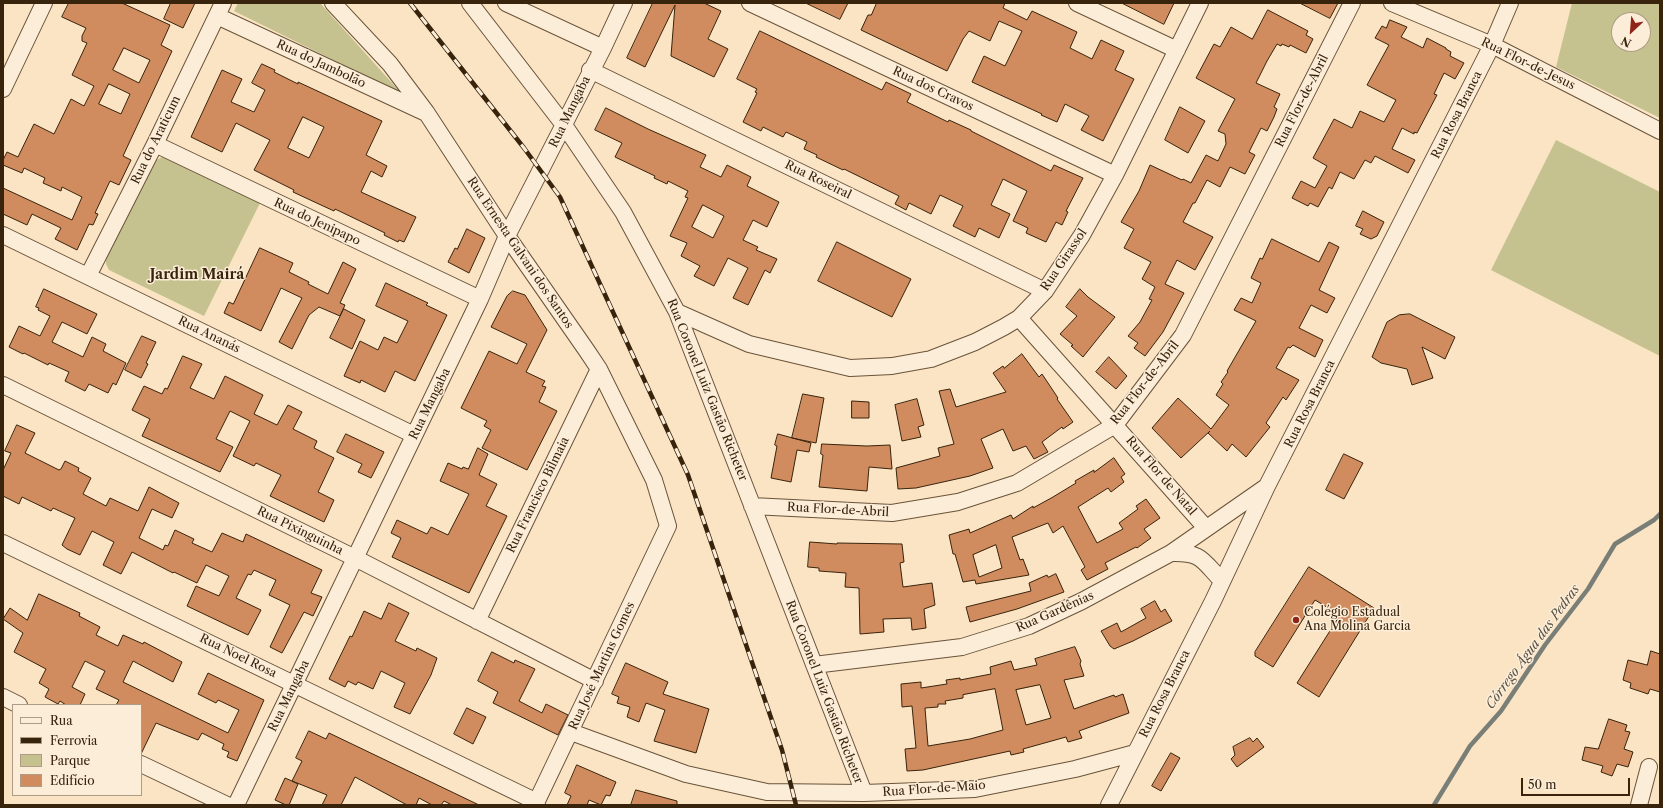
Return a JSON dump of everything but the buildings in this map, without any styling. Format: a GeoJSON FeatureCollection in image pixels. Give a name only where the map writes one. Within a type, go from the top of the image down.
{"type":"FeatureCollection","features":[{"type":"Feature","properties":{"kind":"street"},"geometry":{"type":"LineString","coordinates":[[3,89],[44,3]]}},
{"type":"Feature","properties":{"kind":"street","name":"Rua Ernesta Galvani dos Santos"},"geometry":{"type":"LineString","coordinates":[[333,3],[390,64],[426,112],[507,236],[599,370],[654,480],[668,526]]}},
{"type":"Feature","properties":{"kind":"street","name":"Rua Coronel Luiz Gastão Richeter"},"geometry":{"type":"LineString","coordinates":[[470,3],[564,125],[623,212],[678,312],[864,793]]}},
{"type":"Feature","properties":{"kind":"street"},"geometry":{"type":"LineString","coordinates":[[506,3],[603,48]]}},
{"type":"Feature","properties":{"kind":"street","name":"Rua Mangaba"},"geometry":{"type":"LineString","coordinates":[[236,805],[480,299],[507,236],[564,125],[590,70],[603,48],[624,3]]}},
{"type":"Feature","properties":{"kind":"street","name":"Rua dos Cravos"},"geometry":{"type":"LineString","coordinates":[[750,3],[1115,175]]}},
{"type":"Feature","properties":{"kind":"street"},"geometry":{"type":"LineString","coordinates":[[1077,3],[1177,50]]}},
{"type":"Feature","properties":{"kind":"street","name":"Rua Girassol"},"geometry":{"type":"LineString","coordinates":[[678,312],[749,344],[850,368],[892,366],[931,359],[975,342],[1019,318],[1045,291],[1082,235],[1115,175],[1200,3]]}},
{"type":"Feature","properties":{"kind":"street","name":"Rua Flor-de-Abril"},"geometry":{"type":"LineString","coordinates":[[752,506],[892,513],[958,502],[1017,483],[1115,425],[1182,335],[1352,3]]}},
{"type":"Feature","properties":{"kind":"street","name":"Rua Flor-de-Jesus"},"geometry":{"type":"LineString","coordinates":[[1392,3],[1492,45],[1660,131]]}},
{"type":"Feature","properties":{"kind":"street","name":"Rua Rosa Branca"},"geometry":{"type":"LineString","coordinates":[[1109,805],[1222,580],[1267,486],[1492,45],[1510,3]]}},
{"type":"Feature","properties":{"kind":"street","name":"Rua do Jambolão"},"geometry":{"type":"LineString","coordinates":[[220,9],[426,112]]}},
{"type":"Feature","properties":{"kind":"street","name":"Rua do Araticum"},"geometry":{"type":"LineString","coordinates":[[88,276],[155,144],[220,9]]}},
{"type":"Feature","properties":{"kind":"street","name":"Rua Roseiral"},"geometry":{"type":"LineString","coordinates":[[590,70],[1045,291]]}},
{"type":"Feature","properties":{"kind":"street","name":"Rua do Jenipapo"},"geometry":{"type":"LineString","coordinates":[[155,144],[480,299]]}},
{"type":"Feature","properties":{"kind":"street","name":"Rua Ananás"},"geometry":{"type":"LineString","coordinates":[[3,235],[414,435]]}},
{"type":"Feature","properties":{"kind":"street","name":"Rua Flor de Natal"},"geometry":{"type":"LineString","coordinates":[[1019,318],[1206,528]]}},
{"type":"Feature","properties":{"kind":"street","name":"Rua Francisco Bilmaia"},"geometry":{"type":"LineString","coordinates":[[477,620],[599,370]]}},
{"type":"Feature","properties":{"kind":"street","name":"Rua Pixinguinha"},"geometry":{"type":"LineString","coordinates":[[3,385],[355,558],[595,681]]}},
{"type":"Feature","properties":{"kind":"street","name":"Rua Gardênias"},"geometry":{"type":"LineString","coordinates":[[814,665],[962,647],[1022,628],[1082,601],[1171,553],[1267,486]]}},
{"type":"Feature","properties":{"kind":"street","name":"Rua José Martins Gomes"},"geometry":{"type":"LineString","coordinates":[[536,803],[668,526]]}},
{"type":"Feature","properties":{"kind":"street","name":"Rua Noel Rosa"},"geometry":{"type":"LineString","coordinates":[[3,543],[295,684],[536,803]]}},
{"type":"Feature","properties":{"kind":"street"},"geometry":{"type":"LineString","coordinates":[[1171,553],[1188,553],[1200,558],[1222,580]]}},
{"type":"Feature","properties":{"kind":"street"},"geometry":{"type":"LineString","coordinates":[[3,697],[18,704]]}},
{"type":"Feature","properties":{"kind":"street","name":"Rua Flor-de-Maio"},"geometry":{"type":"LineString","coordinates":[[571,732],[686,774],[767,792],[864,793],[975,789],[1075,769],[1135,753]]}},
{"type":"Feature","properties":{"kind":"street"},"geometry":{"type":"LineString","coordinates":[[142,764],[227,805]]}},
{"type":"Feature","properties":{"kind":"street"},"geometry":{"type":"LineString","coordinates":[[1639,805],[1649,767]]}},
{"type":"Feature","properties":{"kind":"green space"},"geometry":{"type":"Polygon","coordinates":[[[238,3],[320,3],[402,94],[234,11],[238,3]]]}},
{"type":"Feature","properties":{"kind":"green space"},"geometry":{"type":"Polygon","coordinates":[[[1572,3],[1660,3],[1660,118],[1556,67],[1572,3]]]}},
{"type":"Feature","properties":{"kind":"green space"},"geometry":{"type":"Polygon","coordinates":[[[1556,140],[1660,192],[1660,356],[1491,270],[1556,140]]]}},
{"type":"Feature","properties":{"kind":"green space"},"geometry":{"type":"Polygon","coordinates":[[[162,157],[171,158],[261,201],[204,316],[109,270],[106,264],[106,255],[155,161],[162,157]]]}},
{"type":"Feature","properties":{"kind":"waterway","name":"Córrego Água das Pedras"},"geometry":{"type":"LineString","coordinates":[[1434,805],[1470,746],[1501,711],[1545,645],[1588,589],[1615,544],[1654,520],[1660,514]]}},
{"type":"Feature","properties":{"kind":"railway"},"geometry":{"type":"LineString","coordinates":[[410,3],[524,148],[560,197],[688,475],[782,750],[796,805]]}},
{"type":"Feature","properties":{"kind":"place","name":"Colégio Estadual Ana Molina Garcia"},"geometry":{"type":"Point","coordinates":[1296,620]}},
{"type":"Feature","properties":{"kind":"district","name":"Jardim Mairá"},"geometry":{"type":"Point","coordinates":[197,275]}}]}
